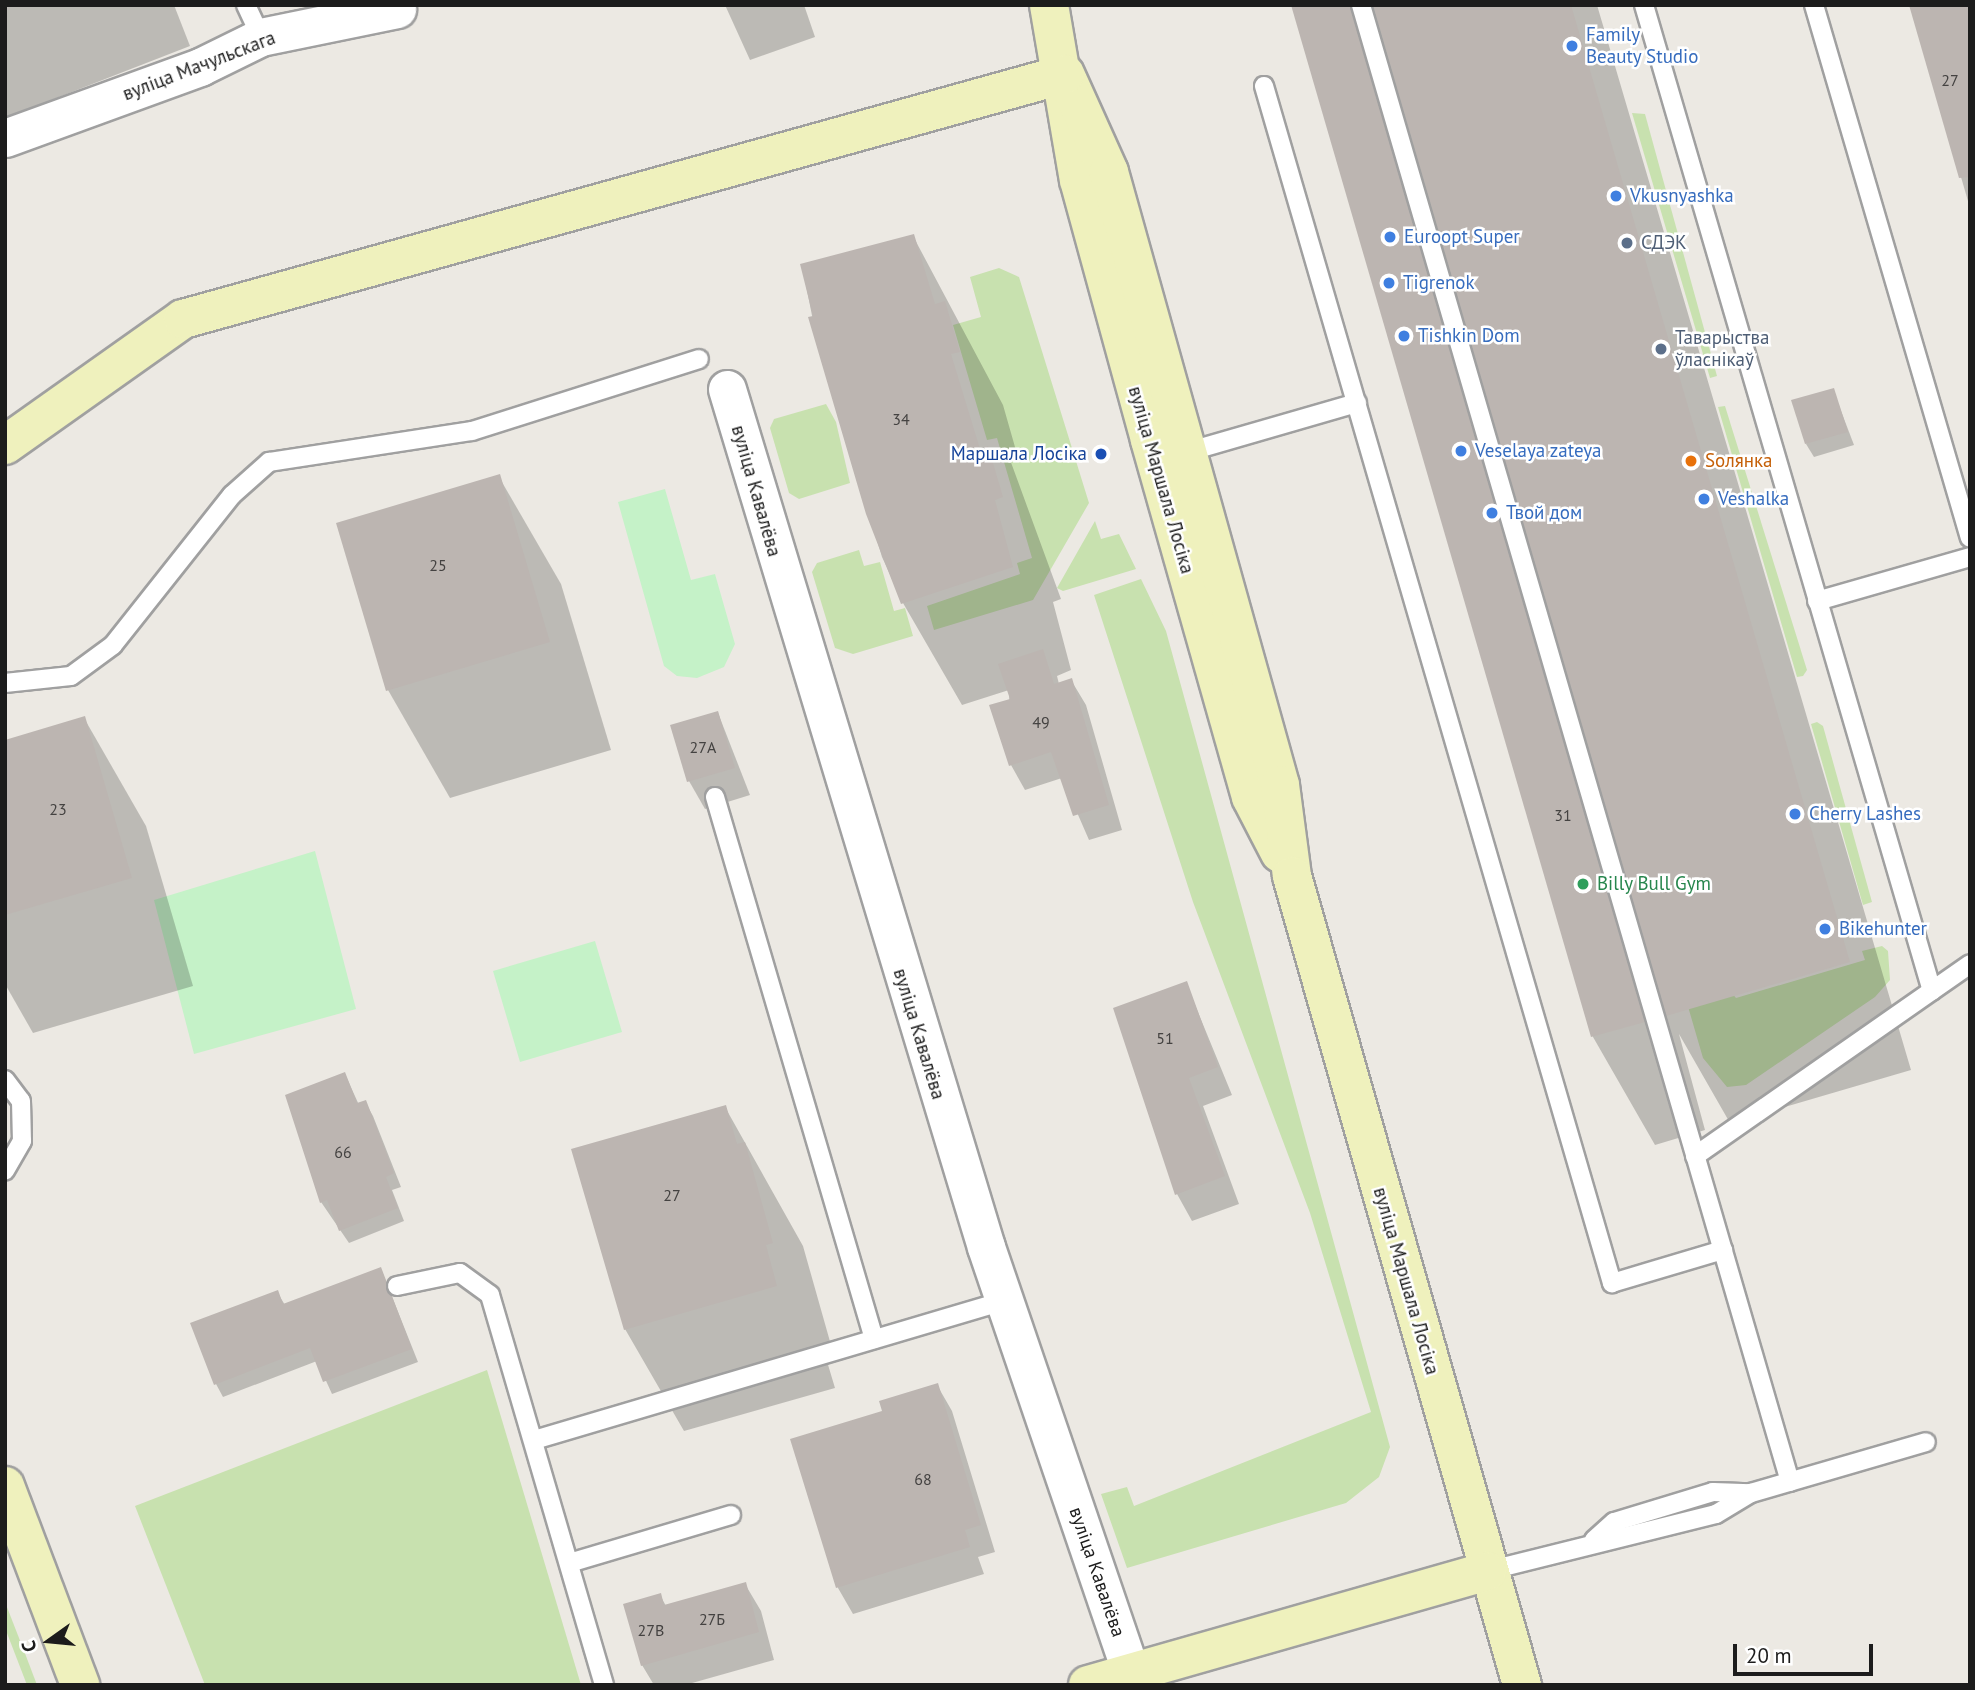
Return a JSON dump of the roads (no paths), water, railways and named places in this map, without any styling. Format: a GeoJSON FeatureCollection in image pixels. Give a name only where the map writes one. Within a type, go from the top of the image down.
{"type":"FeatureCollection","features":[{"type":"Feature","properties":{"kind":"main road","name":"вуліца Маршала Лосіка"},"geometry":{"type":"LineString","coordinates":[[1049,5],[1065,74],[1079,180],[1165,493],[1251,797],[1292,876]]}},
{"type":"Feature","properties":{"kind":"main road","name":"вуліца Маршала Лосіка"},"geometry":{"type":"LineString","coordinates":[[1065,74],[1110,172],[1280,785],[1292,876],[1487,1571],[1522,1685]]}},
{"type":"Feature","properties":{"kind":"main road"},"geometry":{"type":"LineString","coordinates":[[5,445],[183,319],[1065,74]]}},
{"type":"Feature","properties":{"kind":"main road"},"geometry":{"type":"LineString","coordinates":[[5,1486],[80,1685]]}},
{"type":"Feature","properties":{"kind":"main road"},"geometry":{"type":"LineString","coordinates":[[1088,1685],[1487,1571]]}},
{"type":"Feature","properties":{"kind":"street","name":"вуліца Мачульскага"},"geometry":{"type":"LineString","coordinates":[[5,138],[200,67],[254,21],[400,7]]}},
{"type":"Feature","properties":{"kind":"street","name":"вуліца Кавалёва"},"geometry":{"type":"LineString","coordinates":[[727,389],[863,855],[1004,1301],[1131,1672]]}},
{"type":"Feature","properties":{"kind":"lane"},"geometry":{"type":"LineString","coordinates":[[1361,5],[1790,1482]]}},
{"type":"Feature","properties":{"kind":"lane"},"geometry":{"type":"LineString","coordinates":[[1644,5],[1932,991]]}},
{"type":"Feature","properties":{"kind":"lane"},"geometry":{"type":"LineString","coordinates":[[1814,5],[1970,538]]}},
{"type":"Feature","properties":{"kind":"lane"},"geometry":{"type":"LineString","coordinates":[[1264,86],[1612,1283],[1723,1250]]}},
{"type":"Feature","properties":{"kind":"lane"},"geometry":{"type":"LineString","coordinates":[[5,683],[71,676],[113,645],[232,495],[269,462],[472,431],[699,359]]}},
{"type":"Feature","properties":{"kind":"lane"},"geometry":{"type":"LineString","coordinates":[[1187,452],[1357,403]]}},
{"type":"Feature","properties":{"kind":"lane"},"geometry":{"type":"LineString","coordinates":[[1817,601],[1970,557]]}},
{"type":"Feature","properties":{"kind":"lane"},"geometry":{"type":"LineString","coordinates":[[715,797],[874,1339]]}},
{"type":"Feature","properties":{"kind":"lane"},"geometry":{"type":"LineString","coordinates":[[1695,1156],[1970,964]]}},
{"type":"Feature","properties":{"kind":"lane"},"geometry":{"type":"LineString","coordinates":[[5,1080],[21,1101],[22,1141],[5,1170]]}},
{"type":"Feature","properties":{"kind":"lane"},"geometry":{"type":"LineString","coordinates":[[397,1286],[446,1273],[477,1280],[500,1320],[604,1685]]}},
{"type":"Feature","properties":{"kind":"lane"},"geometry":{"type":"LineString","coordinates":[[534,1440],[1004,1301]]}},
{"type":"Feature","properties":{"kind":"lane"},"geometry":{"type":"LineString","coordinates":[[1487,1571],[1594,1540],[1614,1522],[1713,1492],[1751,1493],[1926,1443]]}},
{"type":"Feature","properties":{"kind":"lane"},"geometry":{"type":"LineString","coordinates":[[569,1563],[731,1515]]}},
{"type":"Feature","properties":{"kind":"place","name":"Family Beauty Studio"},"geometry":{"type":"Point","coordinates":[1572,46]}},
{"type":"Feature","properties":{"kind":"place","name":"Vkusnyashka"},"geometry":{"type":"Point","coordinates":[1616,196]}},
{"type":"Feature","properties":{"kind":"place","name":"Euroopt Super"},"geometry":{"type":"Point","coordinates":[1390,237]}},
{"type":"Feature","properties":{"kind":"place","name":"СДЭК"},"geometry":{"type":"Point","coordinates":[1627,243]}},
{"type":"Feature","properties":{"kind":"place","name":"Tigrenok"},"geometry":{"type":"Point","coordinates":[1389,283]}},
{"type":"Feature","properties":{"kind":"place","name":"Tishkin Dom"},"geometry":{"type":"Point","coordinates":[1404,336]}},
{"type":"Feature","properties":{"kind":"place","name":"Таварыства ўласнікаў"},"geometry":{"type":"Point","coordinates":[1661,349]}},
{"type":"Feature","properties":{"kind":"place","name":"Veselaya zateya"},"geometry":{"type":"Point","coordinates":[1461,451]}},
{"type":"Feature","properties":{"kind":"place","name":"Маршала Лосіка"},"geometry":{"type":"Point","coordinates":[1101,454]}},
{"type":"Feature","properties":{"kind":"place","name":"Sолянка"},"geometry":{"type":"Point","coordinates":[1691,461]}},
{"type":"Feature","properties":{"kind":"place","name":"Veshalka"},"geometry":{"type":"Point","coordinates":[1704,499]}},
{"type":"Feature","properties":{"kind":"place","name":"Твой дом"},"geometry":{"type":"Point","coordinates":[1492,513]}},
{"type":"Feature","properties":{"kind":"place","name":"Cherry Lashes"},"geometry":{"type":"Point","coordinates":[1795,814]}},
{"type":"Feature","properties":{"kind":"place","name":"Billy Bull Gym"},"geometry":{"type":"Point","coordinates":[1583,884]}},
{"type":"Feature","properties":{"kind":"place","name":"Bikehunter"},"geometry":{"type":"Point","coordinates":[1825,929]}}]}
